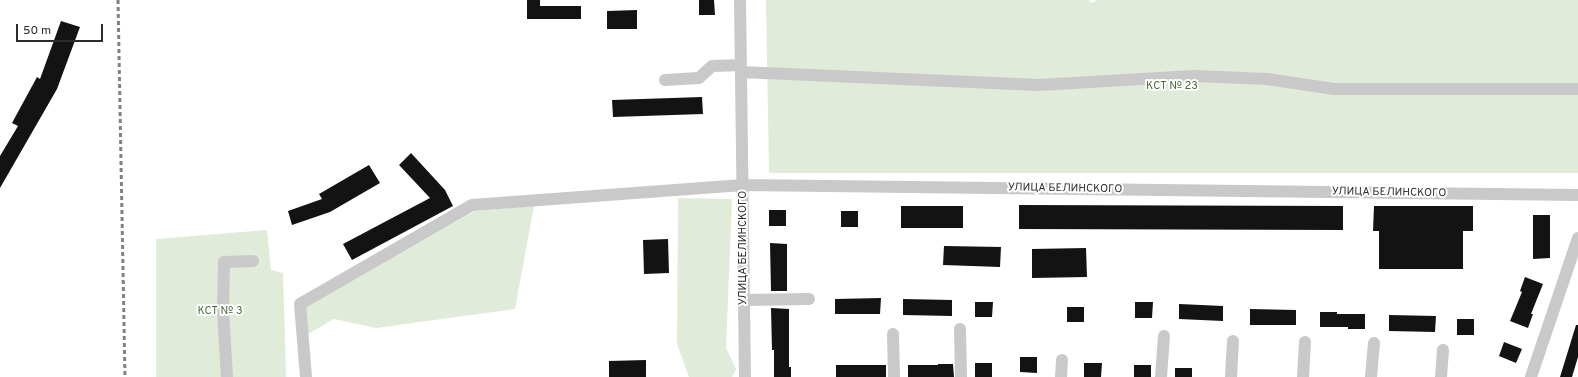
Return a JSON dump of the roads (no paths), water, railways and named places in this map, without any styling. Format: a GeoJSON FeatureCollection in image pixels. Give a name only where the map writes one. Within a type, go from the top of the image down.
{"type":"FeatureCollection","features":[{"type":"Feature","properties":{"kind":"street"},"geometry":{"type":"LineString","coordinates":[[306,377],[300,304],[472,205],[743,186],[740,0]]}},
{"type":"Feature","properties":{"kind":"street"},"geometry":{"type":"LineString","coordinates":[[665,80],[699,78],[712,66],[1039,85],[1193,76],[1267,79],[1334,89],[1578,88]]}},
{"type":"Feature","properties":{"kind":"street","name":"УЛИЦА БЕЛИНСКОГО"},"geometry":{"type":"LineString","coordinates":[[745,377],[743,186],[1578,195]]}},
{"type":"Feature","properties":{"kind":"street"},"geometry":{"type":"LineString","coordinates":[[1531,377],[1578,238]]}},
{"type":"Feature","properties":{"kind":"street"},"geometry":{"type":"LineString","coordinates":[[226,377],[223,311],[224,262],[253,261]]}},
{"type":"Feature","properties":{"kind":"street"},"geometry":{"type":"LineString","coordinates":[[744,300],[809,299]]}},
{"type":"Feature","properties":{"kind":"street"},"geometry":{"type":"LineString","coordinates":[[960,330],[961,377]]}},
{"type":"Feature","properties":{"kind":"street"},"geometry":{"type":"LineString","coordinates":[[893,334],[894,377]]}},
{"type":"Feature","properties":{"kind":"street"},"geometry":{"type":"LineString","coordinates":[[1161,377],[1164,336]]}},
{"type":"Feature","properties":{"kind":"street"},"geometry":{"type":"LineString","coordinates":[[1231,377],[1233,341]]}},
{"type":"Feature","properties":{"kind":"street"},"geometry":{"type":"LineString","coordinates":[[1303,377],[1305,342]]}},
{"type":"Feature","properties":{"kind":"street"},"geometry":{"type":"LineString","coordinates":[[1371,377],[1374,343]]}},
{"type":"Feature","properties":{"kind":"street"},"geometry":{"type":"LineString","coordinates":[[1441,377],[1443,350]]}},
{"type":"Feature","properties":{"kind":"street"},"geometry":{"type":"LineString","coordinates":[[1062,360],[1062,377]]}},
{"type":"Feature","properties":{"kind":"railway"},"geometry":{"type":"LineString","coordinates":[[118,0],[125,377]]}},
{"type":"Feature","properties":{"kind":"park label","name":"КСТ № 23"},"geometry":{"type":"Point","coordinates":[1172,87]}},
{"type":"Feature","properties":{"kind":"park label","name":"КСТ № 3"},"geometry":{"type":"Point","coordinates":[220,312]}}]}
